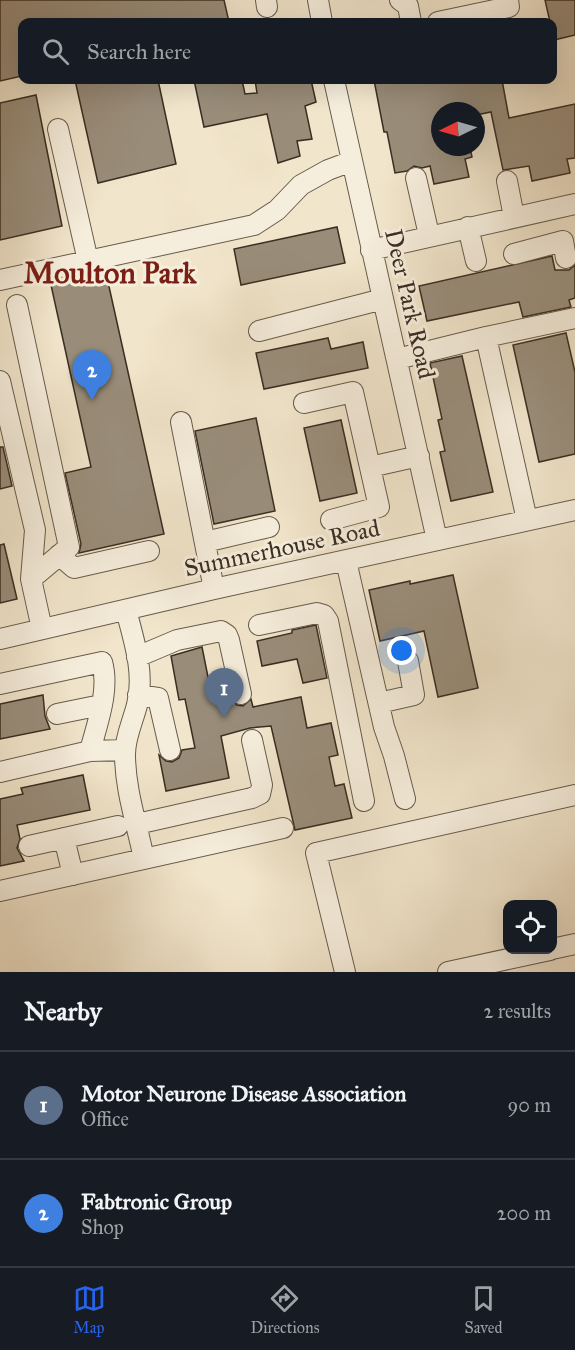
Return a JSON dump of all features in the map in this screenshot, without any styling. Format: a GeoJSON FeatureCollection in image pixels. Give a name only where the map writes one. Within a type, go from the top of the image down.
{"type":"FeatureCollection","features":[{"type":"Feature","properties":{"kind":"street"},"geometry":{"type":"LineString","coordinates":[[318,0],[321,18]]}},
{"type":"Feature","properties":{"kind":"street"},"geometry":{"type":"LineString","coordinates":[[469,18],[508,3]]}},
{"type":"Feature","properties":{"kind":"street","name":"Deer Park Road"},"geometry":{"type":"LineString","coordinates":[[335,84],[437,540]]}},
{"type":"Feature","properties":{"kind":"street"},"geometry":{"type":"LineString","coordinates":[[58,129],[88,261]]}},
{"type":"Feature","properties":{"kind":"street"},"geometry":{"type":"LineString","coordinates":[[0,280],[254,225],[277,210],[301,185],[328,170],[352,161]]}},
{"type":"Feature","properties":{"kind":"street"},"geometry":{"type":"LineString","coordinates":[[416,178],[429,236]]}},
{"type":"Feature","properties":{"kind":"street"},"geometry":{"type":"LineString","coordinates":[[507,181],[514,217]]}},
{"type":"Feature","properties":{"kind":"street"},"geometry":{"type":"LineString","coordinates":[[371,250],[575,204]]}},
{"type":"Feature","properties":{"kind":"street"},"geometry":{"type":"LineString","coordinates":[[535,213],[541,247]]}},
{"type":"Feature","properties":{"kind":"street"},"geometry":{"type":"LineString","coordinates":[[468,227],[476,261]]}},
{"type":"Feature","properties":{"kind":"street"},"geometry":{"type":"LineString","coordinates":[[514,254],[562,241],[566,258]]}},
{"type":"Feature","properties":{"kind":"street"},"geometry":{"type":"LineString","coordinates":[[259,331],[383,299]]}},
{"type":"Feature","properties":{"kind":"street"},"geometry":{"type":"LineString","coordinates":[[17,306],[69,547],[32,579]]}},
{"type":"Feature","properties":{"kind":"street"},"geometry":{"type":"LineString","coordinates":[[397,359],[575,318]]}},
{"type":"Feature","properties":{"kind":"street"},"geometry":{"type":"LineString","coordinates":[[486,337],[527,520]]}},
{"type":"Feature","properties":{"kind":"street"},"geometry":{"type":"LineString","coordinates":[[0,381],[35,530],[32,579],[42,629]]}},
{"type":"Feature","properties":{"kind":"street"},"geometry":{"type":"LineString","coordinates":[[304,403],[353,392],[379,507],[331,520]]}},
{"type":"Feature","properties":{"kind":"street"},"geometry":{"type":"LineString","coordinates":[[181,422],[214,589]]}},
{"type":"Feature","properties":{"kind":"street"},"geometry":{"type":"LineString","coordinates":[[370,467],[419,456]]}},
{"type":"Feature","properties":{"kind":"street","name":"Summerhouse Road"},"geometry":{"type":"LineString","coordinates":[[0,639],[214,589],[575,510]]}},
{"type":"Feature","properties":{"kind":"street"},"geometry":{"type":"LineString","coordinates":[[205,542],[269,527]]}},
{"type":"Feature","properties":{"kind":"street"},"geometry":{"type":"LineString","coordinates":[[59,555],[74,568],[149,551]]}},
{"type":"Feature","properties":{"kind":"street"},"geometry":{"type":"LineString","coordinates":[[346,561],[384,727],[405,799]]}},
{"type":"Feature","properties":{"kind":"street"},"geometry":{"type":"LineString","coordinates":[[126,610],[140,678],[125,750],[128,785],[127,825],[144,859]]}},
{"type":"Feature","properties":{"kind":"street"},"geometry":{"type":"LineString","coordinates":[[260,624],[317,613],[324,615],[330,629],[364,801]]}},
{"type":"Feature","properties":{"kind":"street"},"geometry":{"type":"LineString","coordinates":[[137,657],[177,640],[221,631],[227,635],[229,640],[241,694]]}},
{"type":"Feature","properties":{"kind":"street"},"geometry":{"type":"LineString","coordinates":[[379,703],[414,695],[408,661]]}},
{"type":"Feature","properties":{"kind":"street"},"geometry":{"type":"LineString","coordinates":[[0,684],[102,662],[105,684],[90,751]]}},
{"type":"Feature","properties":{"kind":"street"},"geometry":{"type":"LineString","coordinates":[[339,674],[371,666]]}},
{"type":"Feature","properties":{"kind":"street"},"geometry":{"type":"LineString","coordinates":[[138,695],[158,699],[170,750]]}},
{"type":"Feature","properties":{"kind":"street"},"geometry":{"type":"LineString","coordinates":[[57,714],[101,705]]}},
{"type":"Feature","properties":{"kind":"street"},"geometry":{"type":"LineString","coordinates":[[29,846],[252,798],[260,794],[262,785],[252,740]]}},
{"type":"Feature","properties":{"kind":"street"},"geometry":{"type":"LineString","coordinates":[[0,772],[90,751],[125,750]]}},
{"type":"Feature","properties":{"kind":"street"},"geometry":{"type":"LineString","coordinates":[[345,972],[316,853],[575,795]]}},
{"type":"Feature","properties":{"kind":"street"},"geometry":{"type":"LineString","coordinates":[[0,891],[283,828]]}},
{"type":"Feature","properties":{"kind":"street"},"geometry":{"type":"LineString","coordinates":[[64,838],[73,875]]}},
{"type":"Feature","properties":{"kind":"street"},"geometry":{"type":"LineString","coordinates":[[557,948],[575,944]]}},
{"type":"Feature","properties":{"kind":"street"},"geometry":{"type":"LineString","coordinates":[[448,972],[529,954]]}},
{"type":"Feature","properties":{"kind":"building"},"geometry":{"type":"Polygon","coordinates":[[[0,0],[224,0],[228,18],[18,18],[18,77],[0,81],[0,0]]]}},
{"type":"Feature","properties":{"kind":"building"},"geometry":{"type":"Polygon","coordinates":[[[545,0],[575,0],[575,35],[557,39],[557,18],[549,18],[545,0]]]}},
{"type":"Feature","properties":{"kind":"building"},"geometry":{"type":"Polygon","coordinates":[[[76,84],[159,84],[176,164],[98,183],[76,84]]]}},
{"type":"Feature","properties":{"kind":"building"},"geometry":{"type":"Polygon","coordinates":[[[195,84],[243,84],[245,94],[257,93],[256,84],[312,84],[316,102],[305,106],[312,139],[297,141],[300,156],[278,163],[267,114],[204,127],[195,84]]]}},
{"type":"Feature","properties":{"kind":"building"},"geometry":{"type":"Polygon","coordinates":[[[375,84],[503,84],[509,118],[575,104],[575,158],[567,159],[570,173],[532,181],[529,166],[503,170],[491,112],[485,113],[485,102],[431,102],[431,156],[472,156],[465,159],[469,177],[434,184],[430,166],[422,168],[414,166],[407,171],[395,173],[387,132],[384,132],[375,84]]]}},
{"type":"Feature","properties":{"kind":"building"},"geometry":{"type":"Polygon","coordinates":[[[36,95],[62,226],[0,240],[0,103],[36,95]]]}},
{"type":"Feature","properties":{"kind":"building"},"geometry":{"type":"Polygon","coordinates":[[[337,227],[345,263],[241,285],[234,249],[337,227]]]}},
{"type":"Feature","properties":{"kind":"building"},"geometry":{"type":"Polygon","coordinates":[[[552,256],[555,270],[569,270],[575,265],[575,298],[569,300],[571,307],[523,317],[519,302],[427,321],[419,286],[552,256]]]}},
{"type":"Feature","properties":{"kind":"building"},"geometry":{"type":"Polygon","coordinates":[[[106,273],[164,534],[79,553],[81,544],[65,473],[91,467],[51,285],[106,273]]]}},
{"type":"Feature","properties":{"kind":"building"},"geometry":{"type":"Polygon","coordinates":[[[566,333],[575,372],[575,454],[539,462],[513,345],[566,333]]]}},
{"type":"Feature","properties":{"kind":"building"},"geometry":{"type":"Polygon","coordinates":[[[328,338],[331,349],[363,342],[368,368],[264,389],[256,353],[328,338]]]}},
{"type":"Feature","properties":{"kind":"building"},"geometry":{"type":"Polygon","coordinates":[[[462,356],[493,492],[451,501],[440,452],[445,451],[438,420],[442,419],[430,363],[462,356]]]}},
{"type":"Feature","properties":{"kind":"building"},"geometry":{"type":"Polygon","coordinates":[[[256,418],[275,511],[214,524],[195,431],[256,418]]]}},
{"type":"Feature","properties":{"kind":"building"},"geometry":{"type":"Polygon","coordinates":[[[341,420],[357,493],[320,501],[304,428],[341,420]]]}},
{"type":"Feature","properties":{"kind":"building"},"geometry":{"type":"Polygon","coordinates":[[[0,447],[3,447],[12,486],[0,489],[0,447]]]}},
{"type":"Feature","properties":{"kind":"building"},"geometry":{"type":"Polygon","coordinates":[[[4,544],[17,599],[0,603],[0,545],[4,544]]]}},
{"type":"Feature","properties":{"kind":"building"},"geometry":{"type":"Polygon","coordinates":[[[453,575],[478,688],[438,697],[424,631],[380,641],[369,590],[453,575]]]}},
{"type":"Feature","properties":{"kind":"building"},"geometry":{"type":"Polygon","coordinates":[[[316,625],[327,678],[303,683],[297,659],[262,666],[257,641],[316,625]]]}},
{"type":"Feature","properties":{"kind":"building"},"geometry":{"type":"Polygon","coordinates":[[[202,647],[213,702],[230,698],[237,705],[243,706],[251,699],[253,707],[301,697],[307,728],[331,723],[338,755],[329,757],[335,786],[344,784],[352,818],[295,830],[271,726],[250,728],[221,736],[229,778],[166,791],[159,755],[166,761],[172,762],[179,758],[182,750],[195,748],[185,699],[179,700],[171,656],[202,647]]]}},
{"type":"Feature","properties":{"kind":"building"},"geometry":{"type":"Polygon","coordinates":[[[43,695],[45,716],[50,729],[0,739],[0,704],[43,695]]]}},
{"type":"Feature","properties":{"kind":"building"},"geometry":{"type":"Polygon","coordinates":[[[83,775],[90,810],[17,825],[20,839],[17,848],[24,861],[0,866],[0,799],[23,794],[21,788],[83,775]]]}},
{"type":"Feature","properties":{"kind":"place","name":"Fabtronic Group"},"geometry":{"type":"Point","coordinates":[92,400]}},
{"type":"Feature","properties":{"kind":"place","name":"Motor Neurone Disease Association"},"geometry":{"type":"Point","coordinates":[224,718]}},
{"type":"Feature","properties":{"kind":"district","name":"Moulton Park"},"geometry":{"type":"Point","coordinates":[110,273]}}]}
